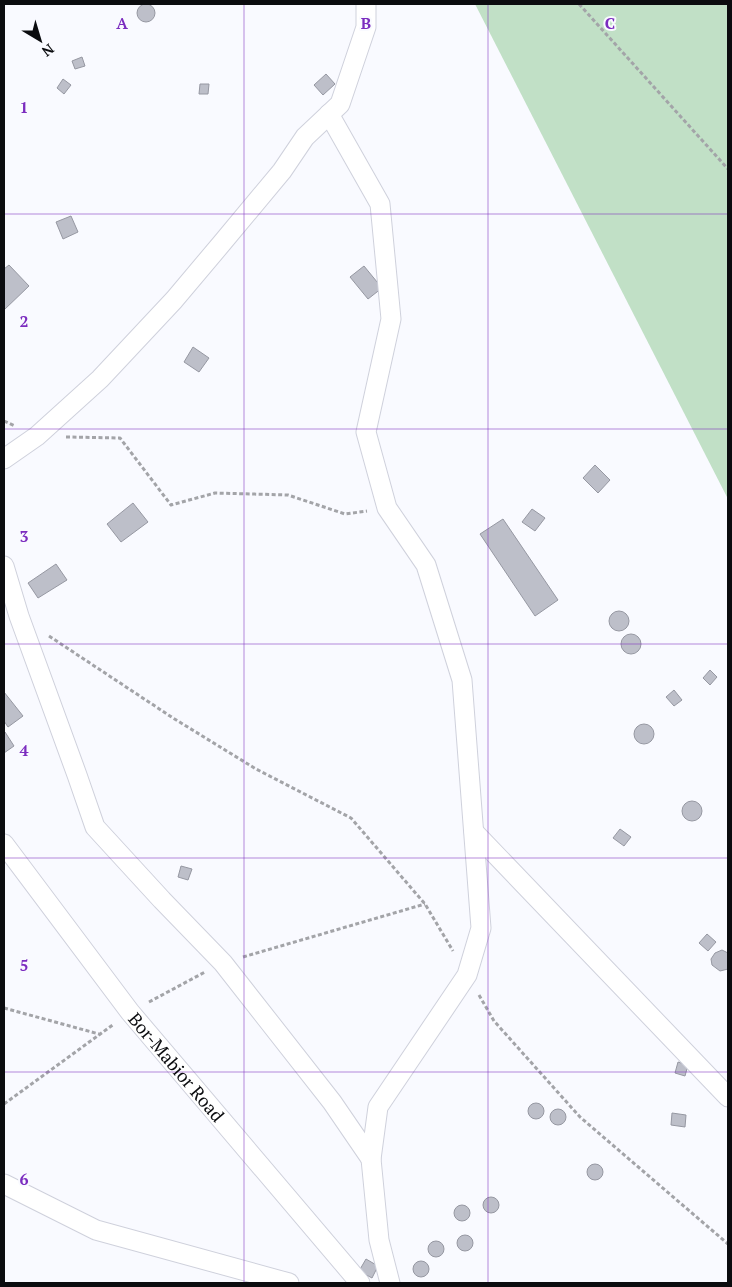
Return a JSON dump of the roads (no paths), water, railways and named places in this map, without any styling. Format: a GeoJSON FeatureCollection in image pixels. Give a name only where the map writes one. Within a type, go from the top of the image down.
{"type":"FeatureCollection","features":[{"type":"Feature","properties":{"kind":"street"},"geometry":{"type":"LineString","coordinates":[[4,459],[37,436],[100,379],[174,300],[282,171],[305,137],[340,104],[366,28],[366,4]]}},
{"type":"Feature","properties":{"kind":"street"},"geometry":{"type":"LineString","coordinates":[[329,114],[380,204],[391,319],[366,432],[387,508],[426,565],[462,680],[481,928],[467,975],[378,1107],[371,1159],[379,1240],[390,1283]]}},
{"type":"Feature","properties":{"kind":"street"},"geometry":{"type":"LineString","coordinates":[[4,566],[19,616],[95,827],[223,963],[332,1102],[371,1159]]}},
{"type":"Feature","properties":{"kind":"street"},"geometry":{"type":"LineString","coordinates":[[474,832],[728,1097]]}},
{"type":"Feature","properties":{"kind":"street","name":"Bor-Mabior Road"},"geometry":{"type":"LineString","coordinates":[[4,844],[130,1012],[360,1283]]}},
{"type":"Feature","properties":{"kind":"street"},"geometry":{"type":"LineString","coordinates":[[4,1184],[96,1230],[289,1283]]}}]}
